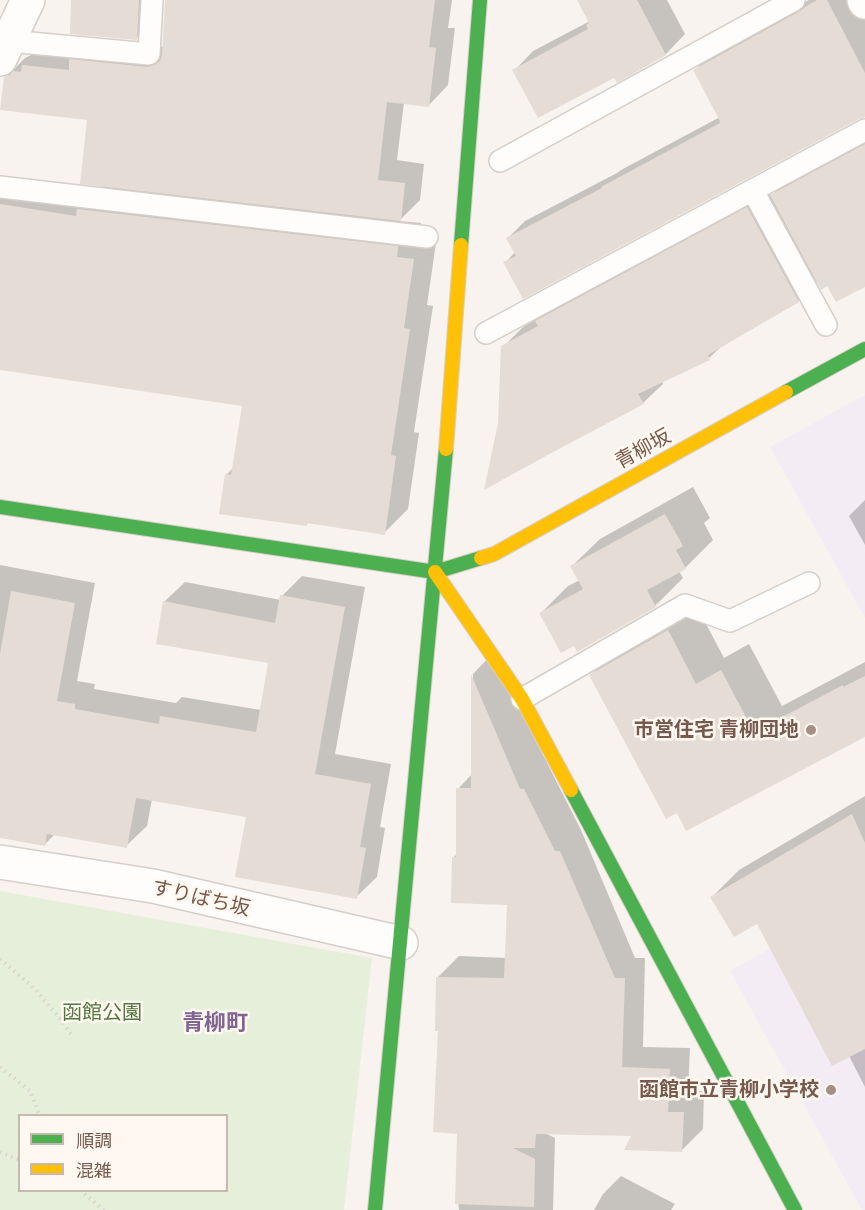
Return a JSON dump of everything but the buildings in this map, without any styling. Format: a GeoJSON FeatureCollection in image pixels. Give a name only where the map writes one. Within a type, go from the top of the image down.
{"type":"FeatureCollection","features":[{"type":"Feature","properties":{"kind":"street"},"geometry":{"type":"LineString","coordinates":[[4,50],[28,0]]}},
{"type":"Feature","properties":{"kind":"street"},"geometry":{"type":"LineString","coordinates":[[375,1210],[435,572],[480,0]]}},
{"type":"Feature","properties":{"kind":"street","name":"青柳坂"},"geometry":{"type":"LineString","coordinates":[[435,572],[494,554],[865,349]]}},
{"type":"Feature","properties":{"kind":"street"},"geometry":{"type":"LineString","coordinates":[[0,507],[435,572],[522,699],[795,1210]]}},
{"type":"Feature","properties":{"kind":"street","name":"すりばち坂"},"geometry":{"type":"LineString","coordinates":[[0,862],[153,886],[401,943]]}},
{"type":"Feature","properties":{"kind":"lane"},"geometry":{"type":"LineString","coordinates":[[4,50],[149,54],[152,0]]}},
{"type":"Feature","properties":{"kind":"lane"},"geometry":{"type":"LineString","coordinates":[[500,162],[794,0]]}},
{"type":"Feature","properties":{"kind":"lane"},"geometry":{"type":"LineString","coordinates":[[486,333],[865,130]]}},
{"type":"Feature","properties":{"kind":"lane"},"geometry":{"type":"LineString","coordinates":[[0,187],[427,237]]}},
{"type":"Feature","properties":{"kind":"lane"},"geometry":{"type":"LineString","coordinates":[[753,191],[826,325]]}},
{"type":"Feature","properties":{"kind":"lane"},"geometry":{"type":"LineString","coordinates":[[522,699],[685,605],[730,621],[809,583]]}},
{"type":"Feature","properties":{"kind":"path"},"geometry":{"type":"LineString","coordinates":[[0,959],[34,988],[71,1034]]}},
{"type":"Feature","properties":{"kind":"path"},"geometry":{"type":"LineString","coordinates":[[0,1067],[30,1091],[38,1114]]}},
{"type":"Feature","properties":{"kind":"path"},"geometry":{"type":"LineString","coordinates":[[0,1152],[18,1159]]}},
{"type":"Feature","properties":{"kind":"path"},"geometry":{"type":"LineString","coordinates":[[81,1192],[104,1210]]}},
{"type":"Feature","properties":{"kind":"shaded area"},"geometry":{"type":"Polygon","coordinates":[[[865,395],[865,618],[770,447],[865,395]]]}},
{"type":"Feature","properties":{"kind":"shaded area","name":"函館市立青柳小学校"},"geometry":{"type":"Polygon","coordinates":[[[865,896],[865,1210],[862,1210],[730,971],[865,896]]]}},
{"type":"Feature","properties":{"kind":"green space","name":"函館公園"},"geometry":{"type":"Polygon","coordinates":[[[0,891],[372,958],[344,1210],[0,1210],[0,891]]]}},
{"type":"Feature","properties":{"kind":"traffic: fast"},"geometry":{"type":"LineString","coordinates":[[461,245],[480,0]]}},
{"type":"Feature","properties":{"kind":"traffic: fast"},"geometry":{"type":"LineString","coordinates":[[786,392],[865,349]]}},
{"type":"Feature","properties":{"kind":"traffic: fast"},"geometry":{"type":"LineString","coordinates":[[375,1210],[446,449]]}},
{"type":"Feature","properties":{"kind":"traffic: fast"},"geometry":{"type":"LineString","coordinates":[[0,507],[435,572],[481,558]]}},
{"type":"Feature","properties":{"kind":"traffic: fast"},"geometry":{"type":"LineString","coordinates":[[571,790],[795,1210]]}},
{"type":"Feature","properties":{"kind":"traffic: slow"},"geometry":{"type":"LineString","coordinates":[[446,449],[461,245]]}},
{"type":"Feature","properties":{"kind":"traffic: slow"},"geometry":{"type":"LineString","coordinates":[[481,558],[494,554],[786,392]]}},
{"type":"Feature","properties":{"kind":"traffic: slow"},"geometry":{"type":"LineString","coordinates":[[435,572],[522,699],[571,790]]}},
{"type":"Feature","properties":{"kind":"place","name":"市営住宅 青柳団地"},"geometry":{"type":"Point","coordinates":[811,730]}},
{"type":"Feature","properties":{"kind":"place","name":"函館市立青柳小学校"},"geometry":{"type":"Point","coordinates":[831,1090]}},
{"type":"Feature","properties":{"kind":"district","name":"青柳町"},"geometry":{"type":"Point","coordinates":[215,1023]}}]}
